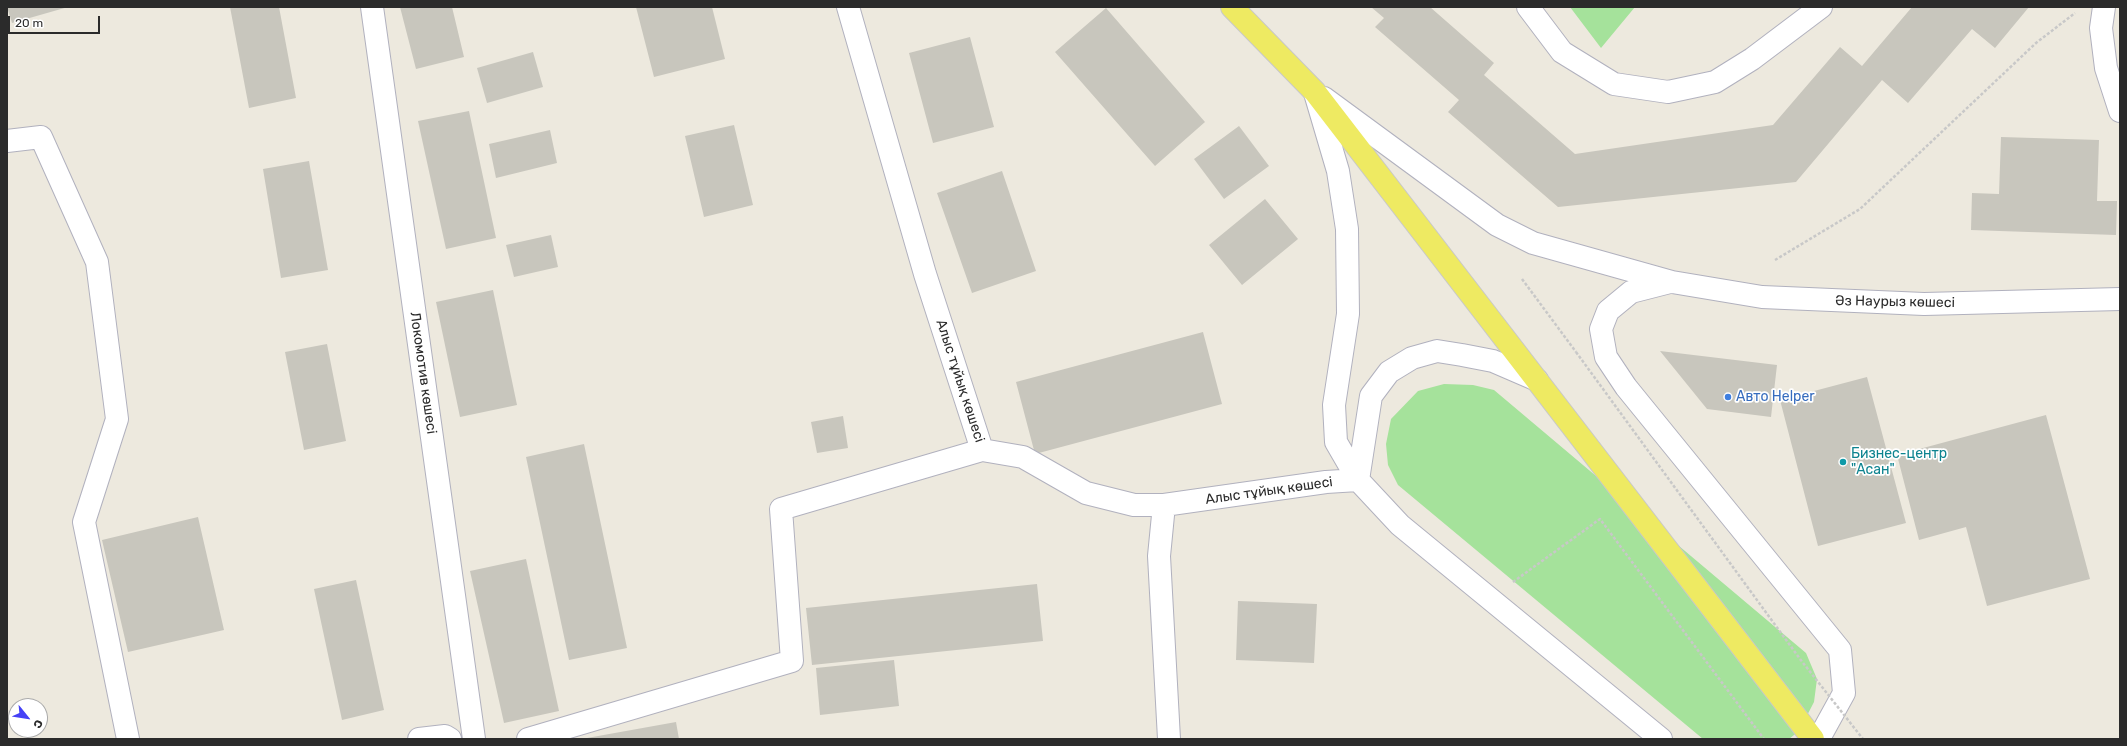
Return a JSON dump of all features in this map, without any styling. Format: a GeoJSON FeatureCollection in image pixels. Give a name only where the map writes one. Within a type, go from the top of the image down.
{"type":"FeatureCollection","features":[{"type":"Feature","properties":{"kind":"main road"},"geometry":{"type":"LineString","coordinates":[[1232,7],[1315,92],[1813,739]]}},
{"type":"Feature","properties":{"kind":"street","name":"Локомотив көшесі"},"geometry":{"type":"LineString","coordinates":[[372,7],[474,739]]}},
{"type":"Feature","properties":{"kind":"street","name":"Алыс тұйық көшесі"},"geometry":{"type":"LineString","coordinates":[[848,7],[925,274],[982,450],[1023,457],[1086,493],[1134,505],[1164,505],[1318,483],[1358,480]]}},
{"type":"Feature","properties":{"kind":"street"},"geometry":{"type":"LineString","coordinates":[[1528,7],[1562,52],[1614,84],[1668,92],[1714,82],[1752,59],[1821,7]]}},
{"type":"Feature","properties":{"kind":"street"},"geometry":{"type":"LineString","coordinates":[[2104,7],[2101,28],[2106,68],[2120,111]]}},
{"type":"Feature","properties":{"kind":"street"},"geometry":{"type":"LineString","coordinates":[[1315,92],[1338,171],[1347,229],[1348,314],[1334,405],[1336,442],[1358,480],[1400,525],[1661,739]]}},
{"type":"Feature","properties":{"kind":"street","name":"Әз Наурыз көшесі"},"geometry":{"type":"LineString","coordinates":[[1315,92],[1496,225],[1533,243],[1672,282],[1762,297],[1924,304],[2120,299]]}},
{"type":"Feature","properties":{"kind":"street"},"geometry":{"type":"LineString","coordinates":[[7,141],[41,137],[97,262],[117,420],[84,522],[128,739]]}},
{"type":"Feature","properties":{"kind":"street"},"geometry":{"type":"LineString","coordinates":[[1672,282],[1631,292],[1608,311],[1601,329],[1606,357],[1626,387],[1840,650],[1844,693],[1822,733],[1816,739]]}},
{"type":"Feature","properties":{"kind":"street"},"geometry":{"type":"LineString","coordinates":[[1358,480],[1371,396],[1390,372],[1412,358],[1437,352],[1474,357],[1493,361],[1537,380]]}},
{"type":"Feature","properties":{"kind":"street"},"geometry":{"type":"LineString","coordinates":[[528,739],[792,661],[780,509],[982,450]]}},
{"type":"Feature","properties":{"kind":"street"},"geometry":{"type":"LineString","coordinates":[[1164,505],[1159,556],[1169,739]]}},
{"type":"Feature","properties":{"kind":"street"},"geometry":{"type":"LineString","coordinates":[[419,739],[445,736],[450,739]]}},
{"type":"Feature","properties":{"kind":"path"},"geometry":{"type":"LineString","coordinates":[[1775,260],[1860,209],[2036,43],[2078,12]]}},
{"type":"Feature","properties":{"kind":"path"},"geometry":{"type":"LineString","coordinates":[[1522,279],[1800,659],[1863,739]]}},
{"type":"Feature","properties":{"kind":"path"},"geometry":{"type":"LineString","coordinates":[[1490,599],[1600,519],[1764,739]]}},
{"type":"Feature","properties":{"kind":"green space"},"geometry":{"type":"Polygon","coordinates":[[[1570,7],[1635,7],[1601,48],[1570,7]]]}},
{"type":"Feature","properties":{"kind":"green space"},"geometry":{"type":"Polygon","coordinates":[[[1444,384],[1473,385],[1494,390],[1806,653],[1817,679],[1814,702],[1799,731],[1789,739],[1703,739],[1398,485],[1388,465],[1386,444],[1391,419],[1418,391],[1444,384]]]}},
{"type":"Feature","properties":{"kind":"building"},"geometry":{"type":"Polygon","coordinates":[[[7,7],[68,7],[12,23],[7,7]]]}},
{"type":"Feature","properties":{"kind":"building"},"geometry":{"type":"Polygon","coordinates":[[[230,7],[279,7],[296,98],[249,108],[230,7]]]}},
{"type":"Feature","properties":{"kind":"building"},"geometry":{"type":"Polygon","coordinates":[[[400,7],[452,7],[464,57],[416,69],[400,7]]]}},
{"type":"Feature","properties":{"kind":"building"},"geometry":{"type":"Polygon","coordinates":[[[636,7],[712,7],[725,59],[654,77],[636,7]]]}},
{"type":"Feature","properties":{"kind":"building"},"geometry":{"type":"Polygon","coordinates":[[[1371,7],[1430,7],[1494,63],[1484,75],[1575,154],[1773,125],[1840,47],[1862,66],[1912,7],[2029,7],[1995,48],[1972,29],[1908,103],[1882,80],[1796,182],[1558,207],[1448,112],[1459,100],[1375,27],[1384,18],[1371,7]]]}},
{"type":"Feature","properties":{"kind":"building"},"geometry":{"type":"Polygon","coordinates":[[[1106,8],[1205,122],[1155,166],[1055,52],[1106,8]]]}},
{"type":"Feature","properties":{"kind":"building"},"geometry":{"type":"Polygon","coordinates":[[[970,37],[994,127],[933,143],[909,53],[970,37]]]}},
{"type":"Feature","properties":{"kind":"building"},"geometry":{"type":"Polygon","coordinates":[[[533,52],[543,87],[487,103],[477,68],[533,52]]]}},
{"type":"Feature","properties":{"kind":"building"},"geometry":{"type":"Polygon","coordinates":[[[469,111],[496,238],[446,249],[418,121],[469,111]]]}},
{"type":"Feature","properties":{"kind":"building"},"geometry":{"type":"Polygon","coordinates":[[[734,125],[753,205],[704,217],[685,136],[734,125]]]}},
{"type":"Feature","properties":{"kind":"building"},"geometry":{"type":"Polygon","coordinates":[[[1239,126],[1269,166],[1224,199],[1194,159],[1239,126]]]}},
{"type":"Feature","properties":{"kind":"building"},"geometry":{"type":"Polygon","coordinates":[[[550,130],[557,163],[496,178],[489,144],[550,130]]]}},
{"type":"Feature","properties":{"kind":"building"},"geometry":{"type":"Polygon","coordinates":[[[2001,137],[2099,140],[2097,201],[2117,201],[2116,235],[1971,230],[1972,193],[1999,194],[2001,137]]]}},
{"type":"Feature","properties":{"kind":"building"},"geometry":{"type":"Polygon","coordinates":[[[309,161],[328,270],[281,278],[263,169],[309,161]]]}},
{"type":"Feature","properties":{"kind":"building"},"geometry":{"type":"Polygon","coordinates":[[[1002,171],[1036,271],[972,293],[937,193],[1002,171]]]}},
{"type":"Feature","properties":{"kind":"building"},"geometry":{"type":"Polygon","coordinates":[[[1265,199],[1298,239],[1242,285],[1209,245],[1265,199]]]}},
{"type":"Feature","properties":{"kind":"building"},"geometry":{"type":"Polygon","coordinates":[[[551,235],[558,267],[514,277],[506,245],[551,235]]]}},
{"type":"Feature","properties":{"kind":"building"},"geometry":{"type":"Polygon","coordinates":[[[493,290],[517,405],[460,417],[436,302],[493,290]]]}},
{"type":"Feature","properties":{"kind":"building"},"geometry":{"type":"Polygon","coordinates":[[[1203,332],[1222,404],[1035,454],[1016,382],[1203,332]]]}},
{"type":"Feature","properties":{"kind":"building"},"geometry":{"type":"Polygon","coordinates":[[[327,344],[346,441],[304,450],[285,352],[327,344]]]}},
{"type":"Feature","properties":{"kind":"building"},"geometry":{"type":"Polygon","coordinates":[[[1660,351],[1777,365],[1771,417],[1707,409],[1660,351]]]}},
{"type":"Feature","properties":{"kind":"building","name":"Бизнес-центр \"Асан\""},"geometry":{"type":"Polygon","coordinates":[[[1867,377],[1906,523],[1818,546],[1780,400],[1867,377]]]}},
{"type":"Feature","properties":{"kind":"building"},"geometry":{"type":"Polygon","coordinates":[[[2046,415],[2090,579],[1987,606],[1966,527],[1919,540],[1897,455],[2046,415]]]}},
{"type":"Feature","properties":{"kind":"building"},"geometry":{"type":"Polygon","coordinates":[[[843,416],[848,448],[817,453],[811,422],[843,416]]]}},
{"type":"Feature","properties":{"kind":"building"},"geometry":{"type":"Polygon","coordinates":[[[584,444],[627,648],[569,660],[526,457],[584,444]]]}},
{"type":"Feature","properties":{"kind":"building"},"geometry":{"type":"Polygon","coordinates":[[[198,517],[224,630],[128,652],[102,540],[198,517]]]}},
{"type":"Feature","properties":{"kind":"building"},"geometry":{"type":"Polygon","coordinates":[[[526,559],[559,711],[504,723],[470,571],[526,559]]]}},
{"type":"Feature","properties":{"kind":"building"},"geometry":{"type":"Polygon","coordinates":[[[356,580],[384,710],[342,720],[314,589],[356,580]]]}},
{"type":"Feature","properties":{"kind":"building"},"geometry":{"type":"Polygon","coordinates":[[[1037,584],[1043,641],[812,665],[806,608],[1037,584]]]}},
{"type":"Feature","properties":{"kind":"building"},"geometry":{"type":"Polygon","coordinates":[[[1238,601],[1317,604],[1314,663],[1236,660],[1238,601]]]}},
{"type":"Feature","properties":{"kind":"building"},"geometry":{"type":"Polygon","coordinates":[[[894,660],[899,706],[820,715],[816,668],[894,660]]]}},
{"type":"Feature","properties":{"kind":"building"},"geometry":{"type":"Polygon","coordinates":[[[676,722],[679,739],[587,739],[587,738],[676,722]]]}},
{"type":"Feature","properties":{"kind":"place","name":"Авто Helper"},"geometry":{"type":"Point","coordinates":[1728,397]}},
{"type":"Feature","properties":{"kind":"place","name":"Бизнес-центр \"Асан\""},"geometry":{"type":"Point","coordinates":[1843,462]}}]}
